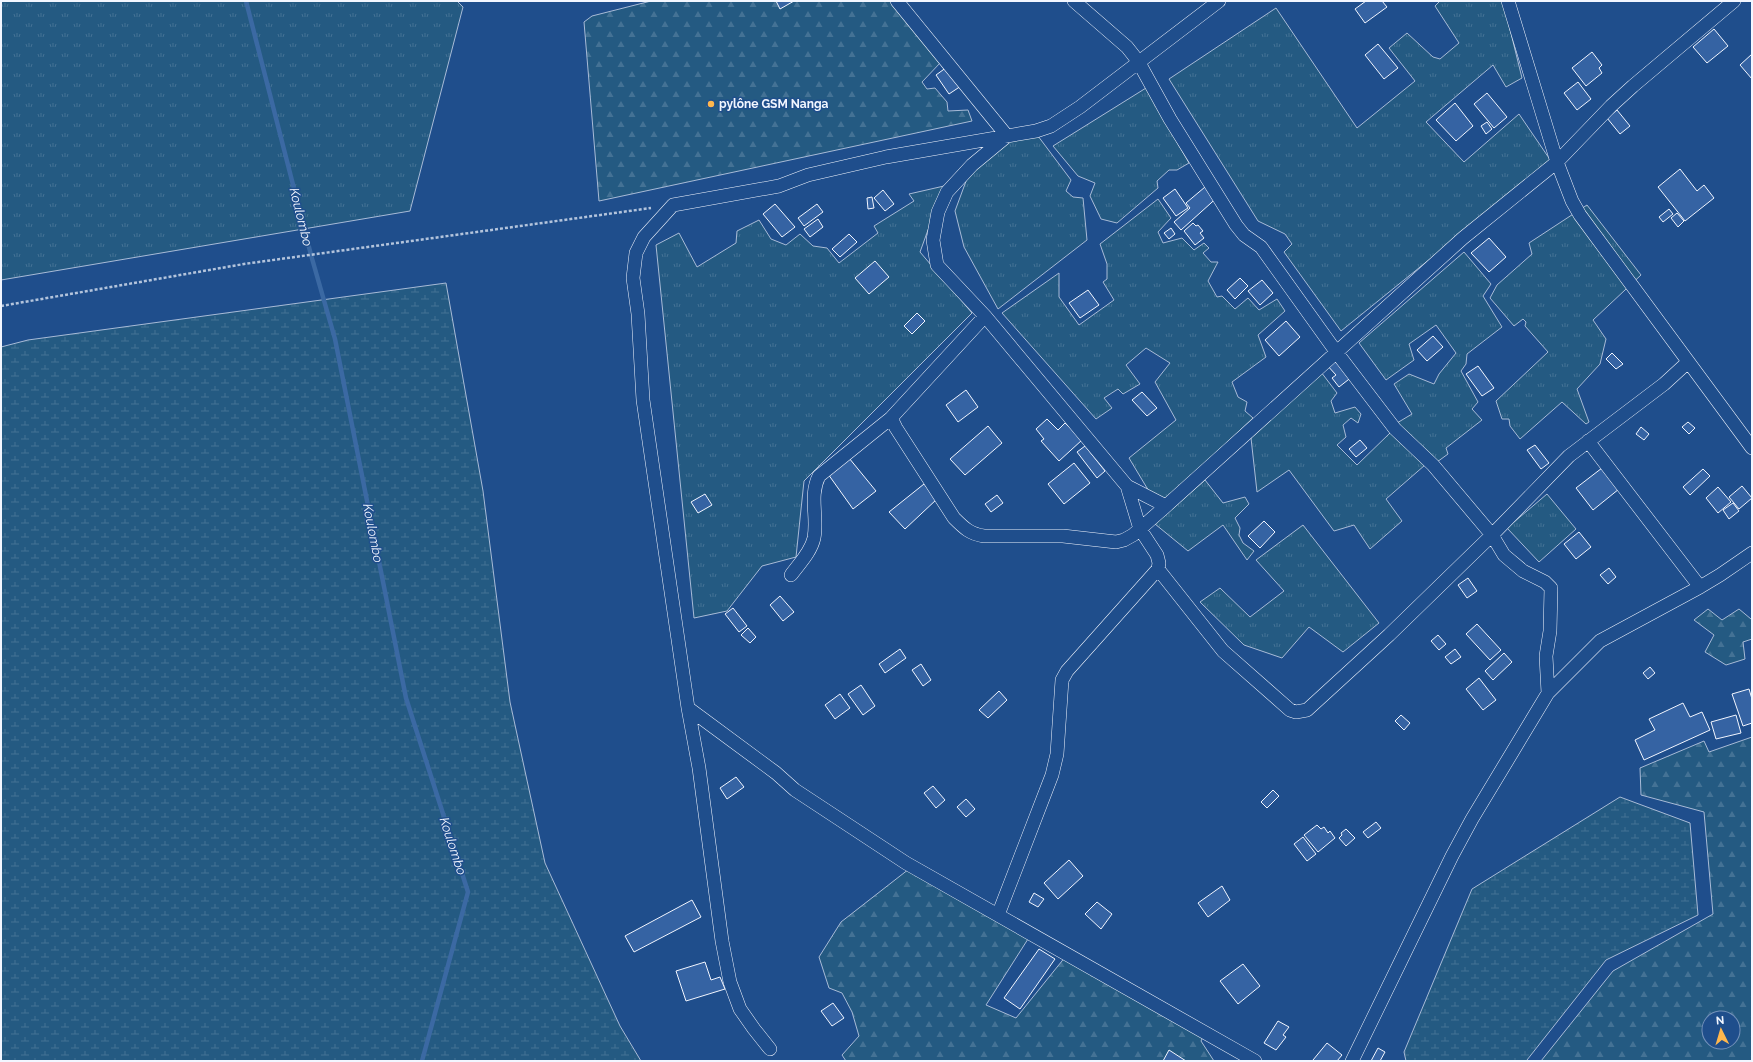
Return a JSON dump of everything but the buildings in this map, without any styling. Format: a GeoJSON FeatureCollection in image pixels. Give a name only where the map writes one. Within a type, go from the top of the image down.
{"type":"FeatureCollection","features":[{"type":"Feature","properties":{"kind":"street"},"geometry":{"type":"LineString","coordinates":[[896,1],[1007,136]]}},
{"type":"Feature","properties":{"kind":"street"},"geometry":{"type":"LineString","coordinates":[[1074,1],[1127,47],[1138,61],[1166,113],[1236,225],[1244,234],[1261,247],[1337,353],[1395,430],[1428,459],[1492,535],[1504,555],[1523,571],[1545,582],[1551,588],[1550,631],[1546,656],[1548,693]]}},
{"type":"Feature","properties":{"kind":"street"},"geometry":{"type":"LineString","coordinates":[[770,1049],[740,1009],[730,982],[722,941],[700,768],[688,708],[643,400],[638,314],[633,278],[636,253],[644,237],[673,205],[779,186],[808,176],[886,157],[1036,131],[1051,126],[1080,107],[1138,61],[1219,1]]}},
{"type":"Feature","properties":{"kind":"street"},"geometry":{"type":"LineString","coordinates":[[1508,1],[1557,162],[1572,201],[1580,215],[1752,448]]}},
{"type":"Feature","properties":{"kind":"street"},"geometry":{"type":"LineString","coordinates":[[891,418],[954,518],[965,530],[973,534],[984,536],[1063,536],[1116,542],[1124,540],[1166,506],[1480,223],[1557,162],[1611,106],[1734,1]]}},
{"type":"Feature","properties":{"kind":"street"},"geometry":{"type":"LineString","coordinates":[[998,914],[1052,775],[1058,754],[1062,680],[1067,671],[1158,569],[1159,563],[1157,555],[1140,528],[1127,486],[985,316],[937,265],[933,240],[938,212],[947,192],[972,165],[1007,136]]}},
{"type":"Feature","properties":{"kind":"street"},"geometry":{"type":"LineString","coordinates":[[791,575],[808,552],[814,538],[814,496],[815,484],[819,476],[891,418],[985,316]]}},
{"type":"Feature","properties":{"kind":"street"},"geometry":{"type":"LineString","coordinates":[[1158,569],[1223,650],[1290,710],[1302,712],[1307,710],[1389,635],[1492,535],[1568,456],[1664,384],[1688,362]]}},
{"type":"Feature","properties":{"kind":"street"},"geometry":{"type":"LineString","coordinates":[[1588,441],[1700,587]]}},
{"type":"Feature","properties":{"kind":"street"},"geometry":{"type":"LineString","coordinates":[[1127,486],[1166,506]]}},
{"type":"Feature","properties":{"kind":"street"},"geometry":{"type":"LineString","coordinates":[[1352,1061],[1452,856],[1472,819],[1548,693],[1600,641],[1700,587],[1752,553]]}},
{"type":"Feature","properties":{"kind":"street"},"geometry":{"type":"LineString","coordinates":[[688,708],[776,773],[795,790],[881,848],[1255,1061]]}},
{"type":"Feature","properties":{"kind":"path"},"geometry":{"type":"LineString","coordinates":[[1,306],[244,264],[673,205]]}},
{"type":"Feature","properties":{"kind":"green space"},"geometry":{"type":"Polygon","coordinates":[[[1,1],[457,1],[463,7],[410,211],[1,280],[1,1]]]}},
{"type":"Feature","properties":{"kind":"green space"},"geometry":{"type":"Polygon","coordinates":[[[651,1],[893,1],[941,62],[922,82],[927,89],[935,88],[947,102],[948,111],[968,110],[972,121],[599,201],[584,22],[592,16],[651,1]]]}},
{"type":"Feature","properties":{"kind":"green space"},"geometry":{"type":"Polygon","coordinates":[[[1440,1],[1503,1],[1522,78],[1506,87],[1493,65],[1426,122],[1464,162],[1519,114],[1551,161],[1341,331],[1284,252],[1292,244],[1285,234],[1258,221],[1169,79],[1276,8],[1357,128],[1415,81],[1389,48],[1407,33],[1433,57],[1440,59],[1459,43],[1435,6],[1440,1]]]}},
{"type":"Feature","properties":{"kind":"green space"},"geometry":{"type":"Polygon","coordinates":[[[1146,88],[1189,163],[1177,170],[1169,170],[1157,181],[1158,188],[1117,223],[1101,219],[1090,196],[1095,183],[1078,176],[1053,146],[1146,88]]]}},
{"type":"Feature","properties":{"kind":"green space"},"geometry":{"type":"Polygon","coordinates":[[[1038,136],[1071,180],[1066,191],[1073,197],[1083,198],[1087,240],[998,309],[964,247],[955,211],[969,173],[1013,139],[1038,136]]]}},
{"type":"Feature","properties":{"kind":"green space"},"geometry":{"type":"Polygon","coordinates":[[[944,186],[920,252],[972,313],[804,481],[796,557],[762,566],[727,611],[694,618],[656,245],[679,233],[697,267],[736,243],[737,231],[759,220],[771,239],[786,245],[800,234],[813,246],[827,248],[839,263],[878,233],[874,226],[914,201],[909,194],[944,186]]]}},
{"type":"Feature","properties":{"kind":"green space"},"geometry":{"type":"Polygon","coordinates":[[[1158,199],[1171,218],[1158,232],[1163,243],[1182,238],[1194,250],[1204,243],[1209,248],[1203,253],[1211,262],[1218,262],[1208,281],[1217,297],[1222,296],[1235,309],[1248,298],[1259,310],[1277,299],[1285,311],[1258,335],[1266,357],[1232,382],[1238,397],[1247,402],[1245,411],[1253,418],[1165,500],[1150,493],[1129,458],[1176,420],[1155,382],[1170,363],[1146,348],[1126,365],[1140,384],[1123,394],[1118,389],[1104,398],[1112,408],[1096,419],[1002,313],[1059,273],[1059,297],[1079,325],[1114,300],[1103,282],[1107,279],[1107,264],[1100,244],[1158,199]]]}},
{"type":"Feature","properties":{"kind":"green space"},"geometry":{"type":"Polygon","coordinates":[[[1587,205],[1641,275],[1593,320],[1606,339],[1600,364],[1577,389],[1589,422],[1586,424],[1562,402],[1520,439],[1510,426],[1509,419],[1502,419],[1496,401],[1548,352],[1525,326],[1526,322],[1523,319],[1514,326],[1490,298],[1497,285],[1532,254],[1529,243],[1587,205]]]}},
{"type":"Feature","properties":{"kind":"green space"},"geometry":{"type":"Polygon","coordinates":[[[1464,252],[1491,284],[1483,296],[1502,327],[1467,354],[1466,364],[1461,371],[1478,402],[1472,409],[1482,420],[1446,448],[1448,454],[1437,462],[1397,423],[1412,414],[1394,384],[1409,374],[1434,384],[1439,374],[1456,353],[1436,325],[1409,344],[1414,360],[1386,380],[1359,343],[1464,252]]]}},
{"type":"Feature","properties":{"kind":"green space"},"geometry":{"type":"Polygon","coordinates":[[[446,283],[483,491],[510,702],[545,863],[620,1026],[641,1061],[1,1061],[1,347],[28,340],[446,283]]]}},
{"type":"Feature","properties":{"kind":"green space"},"geometry":{"type":"Polygon","coordinates":[[[1321,372],[1337,393],[1331,401],[1335,413],[1355,407],[1361,414],[1358,423],[1351,418],[1343,425],[1346,437],[1337,445],[1357,465],[1390,433],[1425,465],[1386,499],[1402,521],[1370,549],[1354,525],[1334,531],[1289,470],[1257,492],[1251,438],[1321,372]]]}},
{"type":"Feature","properties":{"kind":"green space"},"geometry":{"type":"Polygon","coordinates":[[[1205,480],[1223,503],[1245,497],[1249,504],[1235,518],[1240,528],[1239,535],[1243,543],[1254,551],[1247,560],[1223,525],[1188,551],[1155,524],[1205,480]]]}},
{"type":"Feature","properties":{"kind":"green space"},"geometry":{"type":"Polygon","coordinates":[[[1547,494],[1576,529],[1539,562],[1507,528],[1547,494]]]}},
{"type":"Feature","properties":{"kind":"green space"},"geometry":{"type":"Polygon","coordinates":[[[1303,525],[1379,623],[1343,652],[1309,627],[1282,658],[1244,645],[1200,602],[1220,588],[1250,617],[1284,591],[1256,560],[1303,525]]]}},
{"type":"Feature","properties":{"kind":"green space"},"geometry":{"type":"Polygon","coordinates":[[[1708,609],[1722,620],[1739,609],[1751,619],[1752,618],[1752,639],[1743,642],[1745,659],[1726,665],[1705,652],[1714,635],[1694,620],[1708,609]]]}},
{"type":"Feature","properties":{"kind":"green space"},"geometry":{"type":"Polygon","coordinates":[[[1752,737],[1752,1061],[1541,1061],[1613,971],[1713,914],[1704,812],[1641,795],[1640,768],[1704,741],[1709,752],[1752,737]]]}},
{"type":"Feature","properties":{"kind":"green space"},"geometry":{"type":"Polygon","coordinates":[[[1620,797],[1690,823],[1698,915],[1606,960],[1527,1060],[1528,1061],[1406,1061],[1404,1052],[1472,889],[1620,797]]]}},
{"type":"Feature","properties":{"kind":"green space"},"geometry":{"type":"Polygon","coordinates":[[[909,869],[1028,939],[986,1005],[1016,1018],[1066,956],[1204,1035],[1201,1041],[1214,1061],[846,1061],[842,1055],[859,1036],[852,1012],[842,993],[829,988],[819,957],[841,922],[909,869]]]}},
{"type":"Feature","properties":{"kind":"waterway","name":"Koulombo"},"geometry":{"type":"LineString","coordinates":[[246,1],[311,255],[335,339],[406,698],[468,892],[422,1061]]}},
{"type":"Feature","properties":{"kind":"place","name":"pylône GSM Nanga"},"geometry":{"type":"Point","coordinates":[711,104]}}]}
